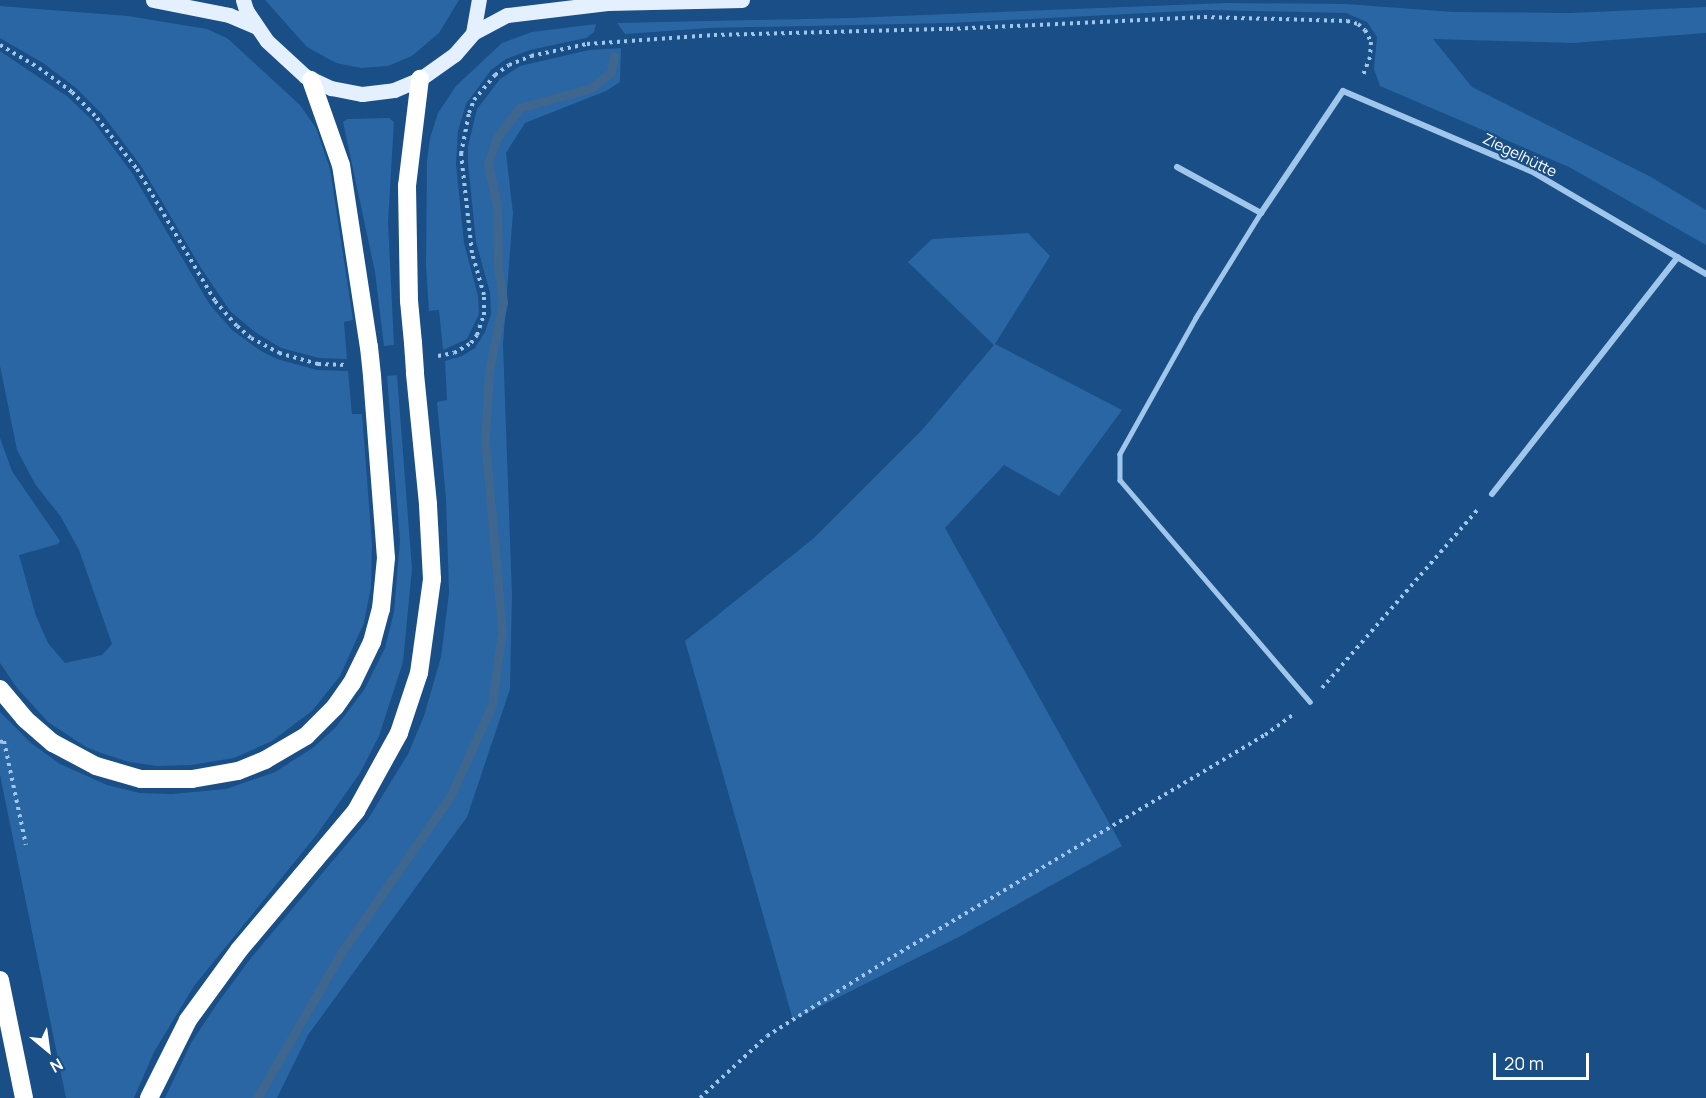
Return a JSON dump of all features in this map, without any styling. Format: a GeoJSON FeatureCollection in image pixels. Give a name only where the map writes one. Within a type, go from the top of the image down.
{"type":"FeatureCollection","features":[{"type":"Feature","properties":{"kind":"highway"},"geometry":{"type":"LineString","coordinates":[[0,689],[25,719],[53,743],[96,766],[141,779],[192,779],[238,771],[265,760],[306,736],[329,714],[352,683],[372,642],[381,609],[386,558],[369,347],[341,165],[311,80]]}},
{"type":"Feature","properties":{"kind":"highway"},"geometry":{"type":"LineString","coordinates":[[149,1098],[188,1020],[239,950],[356,811],[399,733],[419,673],[432,579],[428,504],[408,279],[407,186],[420,80]]}},
{"type":"Feature","properties":{"kind":"highway"},"geometry":{"type":"LineString","coordinates":[[0,980],[24,1098]]}},
{"type":"Feature","properties":{"kind":"main road"},"geometry":{"type":"LineString","coordinates":[[153,0],[229,15],[257,27]]}},
{"type":"Feature","properties":{"kind":"main road"},"geometry":{"type":"LineString","coordinates":[[243,0],[257,27],[279,54],[311,80],[331,88],[362,94],[394,90],[420,80],[455,54],[473,33],[498,18],[521,12],[607,3],[742,0]]}},
{"type":"Feature","properties":{"kind":"main road"},"geometry":{"type":"LineString","coordinates":[[473,33],[479,0]]}},
{"type":"Feature","properties":{"kind":"street","name":"Ziegelhütte"},"geometry":{"type":"LineString","coordinates":[[1261,213],[1342,91],[1531,171],[1706,274]]}},
{"type":"Feature","properties":{"kind":"street"},"geometry":{"type":"LineString","coordinates":[[1178,167],[1261,213]]}},
{"type":"Feature","properties":{"kind":"street"},"geometry":{"type":"LineString","coordinates":[[1492,494],[1678,257]]}},
{"type":"Feature","properties":{"kind":"lane"},"geometry":{"type":"LineString","coordinates":[[1261,213],[1196,318],[1120,454],[1120,480],[1310,702]]}},
{"type":"Feature","properties":{"kind":"path"},"geometry":{"type":"LineString","coordinates":[[434,357],[454,353],[471,343],[477,335],[484,315],[484,295],[472,253],[461,153],[469,113],[474,100],[495,75],[509,65],[531,56],[587,44],[714,34],[950,30],[1204,17],[1347,21],[1358,24],[1365,30],[1371,42],[1370,57],[1355,95]]}},
{"type":"Feature","properties":{"kind":"path"},"geometry":{"type":"LineString","coordinates":[[0,45],[64,86],[97,118],[136,169],[215,301],[237,326],[264,346],[297,360],[333,365],[358,364]]}},
{"type":"Feature","properties":{"kind":"path"},"geometry":{"type":"LineString","coordinates":[[700,1098],[767,1036],[894,956],[1265,735],[1310,702],[1492,494]]}},
{"type":"Feature","properties":{"kind":"path"},"geometry":{"type":"LineString","coordinates":[[0,742],[4,741],[26,845]]}},
{"type":"Feature","properties":{"kind":"shaded area"},"geometry":{"type":"Polygon","coordinates":[[[265,0],[459,0],[439,33],[412,56],[388,66],[361,68],[336,63],[307,47],[265,0]]]}},
{"type":"Feature","properties":{"kind":"shaded area"},"geometry":{"type":"Polygon","coordinates":[[[1226,3],[1346,4],[1453,12],[1570,13],[1706,7],[1706,33],[1572,43],[1433,39],[1472,87],[1651,177],[1706,210],[1706,245],[1569,167],[1380,86],[1374,69],[1377,37],[1367,22],[1346,13],[1206,10],[950,23],[709,28],[625,34],[617,23],[849,18],[1226,3]]]}},
{"type":"Feature","properties":{"kind":"shaded area"},"geometry":{"type":"Polygon","coordinates":[[[0,6],[128,16],[207,29],[227,38],[300,105],[316,128],[330,169],[353,320],[344,322],[347,359],[319,358],[281,348],[255,332],[230,311],[201,268],[141,166],[102,114],[76,88],[43,63],[0,38],[0,6]]]}},
{"type":"Feature","properties":{"kind":"shaded area"},"geometry":{"type":"Polygon","coordinates":[[[596,24],[594,32],[586,38],[530,50],[506,59],[491,70],[466,104],[458,131],[456,164],[464,243],[478,296],[479,314],[467,339],[443,350],[439,310],[429,311],[426,266],[427,161],[430,138],[438,113],[456,86],[502,43],[532,32],[596,24]]]}},
{"type":"Feature","properties":{"kind":"shaded area"},"geometry":{"type":"Polygon","coordinates":[[[621,48],[620,82],[606,91],[525,123],[506,153],[513,213],[503,344],[512,595],[510,689],[467,817],[308,1035],[277,1098],[165,1098],[191,1043],[217,1004],[250,959],[368,819],[408,754],[424,716],[441,657],[449,593],[446,499],[437,402],[447,400],[445,361],[462,356],[475,348],[485,332],[491,314],[490,293],[476,242],[468,163],[468,146],[477,109],[500,79],[520,66],[589,50],[621,48]]]}},
{"type":"Feature","properties":{"kind":"shaded area"},"geometry":{"type":"Polygon","coordinates":[[[0,51],[68,97],[93,121],[132,173],[210,305],[232,330],[261,351],[277,359],[317,370],[348,371],[352,414],[362,414],[372,543],[371,587],[364,623],[340,676],[312,711],[272,741],[234,758],[191,765],[157,766],[129,762],[86,747],[48,722],[17,688],[0,663],[0,438],[12,471],[60,541],[58,544],[19,555],[36,616],[48,643],[65,663],[102,655],[112,644],[79,550],[61,517],[35,484],[17,450],[0,366],[0,51]]]}},
{"type":"Feature","properties":{"kind":"shaded area"},"geometry":{"type":"Polygon","coordinates":[[[389,118],[394,122],[388,222],[394,345],[384,346],[375,272],[343,122],[347,119],[389,118]]]}},
{"type":"Feature","properties":{"kind":"shaded area"},"geometry":{"type":"Polygon","coordinates":[[[1028,233],[1050,256],[995,344],[1122,410],[1059,496],[1004,465],[945,528],[1122,846],[955,939],[793,1020],[685,641],[814,538],[922,430],[994,345],[908,262],[932,239],[1028,233]]]}},
{"type":"Feature","properties":{"kind":"shaded area"},"geometry":{"type":"Polygon","coordinates":[[[397,375],[412,569],[403,662],[379,736],[360,773],[318,833],[194,986],[154,1052],[134,1098],[66,1098],[0,775],[0,712],[31,743],[60,764],[107,785],[140,793],[172,794],[226,789],[275,772],[314,747],[336,727],[364,690],[385,648],[394,612],[400,541],[387,376],[397,375]]]}},
{"type":"Feature","properties":{"kind":"waterway"},"geometry":{"type":"LineString","coordinates":[[257,1098],[341,953],[450,797],[492,705],[502,630],[485,441],[489,371],[503,302],[498,266],[497,206],[488,164],[496,139],[519,108],[591,88],[611,72],[614,56]]}}]}
